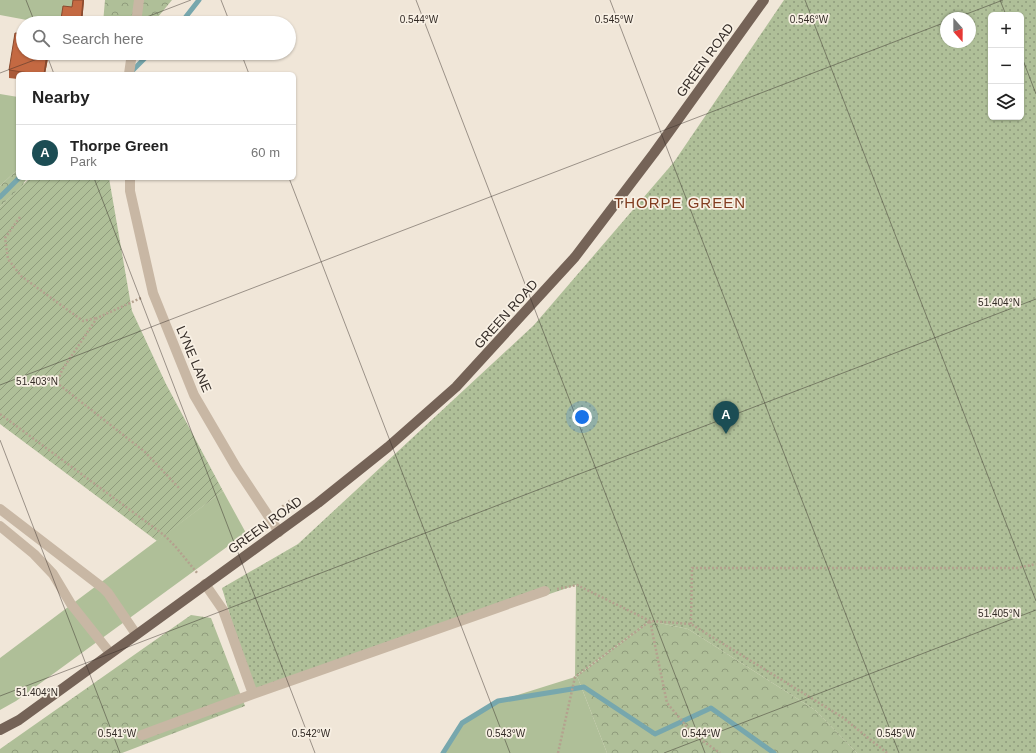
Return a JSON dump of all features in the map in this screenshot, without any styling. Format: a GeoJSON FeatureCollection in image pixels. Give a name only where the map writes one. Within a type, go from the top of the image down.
{"type":"FeatureCollection","features":[{"type":"Feature","properties":{"kind":"main road","name":"GREEN ROAD"},"geometry":{"type":"LineString","coordinates":[[0,730],[19,720],[205,584],[279,532],[388,447],[456,387],[570,262],[654,153],[764,0]]}},
{"type":"Feature","properties":{"kind":"street"},"geometry":{"type":"LineString","coordinates":[[137,16],[139,0]]}},
{"type":"Feature","properties":{"kind":"street"},"geometry":{"type":"LineString","coordinates":[[129,72],[131,60]]}},
{"type":"Feature","properties":{"kind":"street","name":"LYNE LANE"},"geometry":{"type":"LineString","coordinates":[[130,180],[130,191],[153,293],[194,395],[236,467],[279,532]]}},
{"type":"Feature","properties":{"kind":"street"},"geometry":{"type":"LineString","coordinates":[[0,510],[103,588],[136,634]]}},
{"type":"Feature","properties":{"kind":"street"},"geometry":{"type":"LineString","coordinates":[[0,526],[34,554],[53,574],[71,604],[110,653]]}},
{"type":"Feature","properties":{"kind":"street"},"geometry":{"type":"LineString","coordinates":[[205,584],[223,610],[253,694]]}},
{"type":"Feature","properties":{"kind":"street"},"geometry":{"type":"LineString","coordinates":[[142,735],[253,694],[545,591]]}},
{"type":"Feature","properties":{"kind":"path"},"geometry":{"type":"LineString","coordinates":[[20,216],[5,238],[8,259],[21,276],[83,321],[97,318],[153,293]]}},
{"type":"Feature","properties":{"kind":"path"},"geometry":{"type":"LineString","coordinates":[[97,318],[62,370],[57,383],[145,452],[180,489]]}},
{"type":"Feature","properties":{"kind":"path"},"geometry":{"type":"LineString","coordinates":[[0,414],[164,535],[175,546],[205,584]]}},
{"type":"Feature","properties":{"kind":"path"},"geometry":{"type":"LineString","coordinates":[[691,624],[692,568],[1009,568],[1036,564]]}},
{"type":"Feature","properties":{"kind":"path"},"geometry":{"type":"LineString","coordinates":[[545,591],[577,585],[650,621],[691,624],[842,717],[887,753]]}},
{"type":"Feature","properties":{"kind":"path"},"geometry":{"type":"LineString","coordinates":[[558,753],[575,678],[650,621]]}},
{"type":"Feature","properties":{"kind":"path"},"geometry":{"type":"LineString","coordinates":[[650,621],[667,703],[693,734],[720,753]]}},
{"type":"Feature","properties":{"kind":"green space"},"geometry":{"type":"Polygon","coordinates":[[[0,0],[74,0],[71,16],[16,16],[16,18],[0,15],[0,0]]]}},
{"type":"Feature","properties":{"kind":"green space"},"geometry":{"type":"Polygon","coordinates":[[[105,0],[172,0],[159,16],[104,16],[105,0]]]}},
{"type":"Feature","properties":{"kind":"green space","name":"THORPE GREEN"},"geometry":{"type":"Polygon","coordinates":[[[784,0],[1036,0],[1036,753],[857,753],[815,710],[688,629],[650,621],[575,677],[576,585],[253,694],[222,588],[298,544],[534,325],[674,162],[784,0]]]}},
{"type":"Feature","properties":{"kind":"green space"},"geometry":{"type":"Polygon","coordinates":[[[0,94],[16,97],[16,171],[0,186],[0,94]]]}},
{"type":"Feature","properties":{"kind":"green space"},"geometry":{"type":"Polygon","coordinates":[[[16,171],[16,180],[26,180],[22,186],[0,207],[0,186],[16,171]]]}},
{"type":"Feature","properties":{"kind":"green space"},"geometry":{"type":"Polygon","coordinates":[[[28,180],[109,180],[132,311],[166,384],[223,491],[157,541],[0,424],[0,207],[28,180]]]}},
{"type":"Feature","properties":{"kind":"green space"},"geometry":{"type":"Polygon","coordinates":[[[223,491],[246,533],[16,701],[0,710],[0,658],[223,491]]]}},
{"type":"Feature","properties":{"kind":"green space"},"geometry":{"type":"Polygon","coordinates":[[[191,615],[211,618],[245,706],[122,753],[0,753],[0,749],[191,615]]]}},
{"type":"Feature","properties":{"kind":"green space"},"geometry":{"type":"Polygon","coordinates":[[[650,621],[688,629],[815,710],[857,753],[607,753],[577,676],[650,621]]]}},
{"type":"Feature","properties":{"kind":"green space"},"geometry":{"type":"Polygon","coordinates":[[[577,676],[607,753],[443,753],[462,723],[498,701],[577,676]]]}},
{"type":"Feature","properties":{"kind":"building"},"geometry":{"type":"Polygon","coordinates":[[[73,0],[83,0],[81,16],[61,16],[63,6],[72,7],[73,0]]]}},
{"type":"Feature","properties":{"kind":"building"},"geometry":{"type":"Polygon","coordinates":[[[15,33],[16,60],[46,60],[44,72],[22,72],[9,70],[15,33]]]}},
{"type":"Feature","properties":{"kind":"waterway"},"geometry":{"type":"LineString","coordinates":[[186,16],[199,0]]}},
{"type":"Feature","properties":{"kind":"waterway"},"geometry":{"type":"LineString","coordinates":[[131,72],[143,60]]}},
{"type":"Feature","properties":{"kind":"waterway"},"geometry":{"type":"LineString","coordinates":[[0,197],[17,180]]}},
{"type":"Feature","properties":{"kind":"waterway"},"geometry":{"type":"LineString","coordinates":[[443,753],[462,723],[498,701],[584,687],[655,734],[711,708],[774,753]]}},
{"type":"Feature","properties":{"kind":"place","name":"Thorpe Green"},"geometry":{"type":"Point","coordinates":[726,434]}},
{"type":"Feature","properties":{"kind":"district","name":"THORPE GREEN"},"geometry":{"type":"Point","coordinates":[680,202]}}]}
